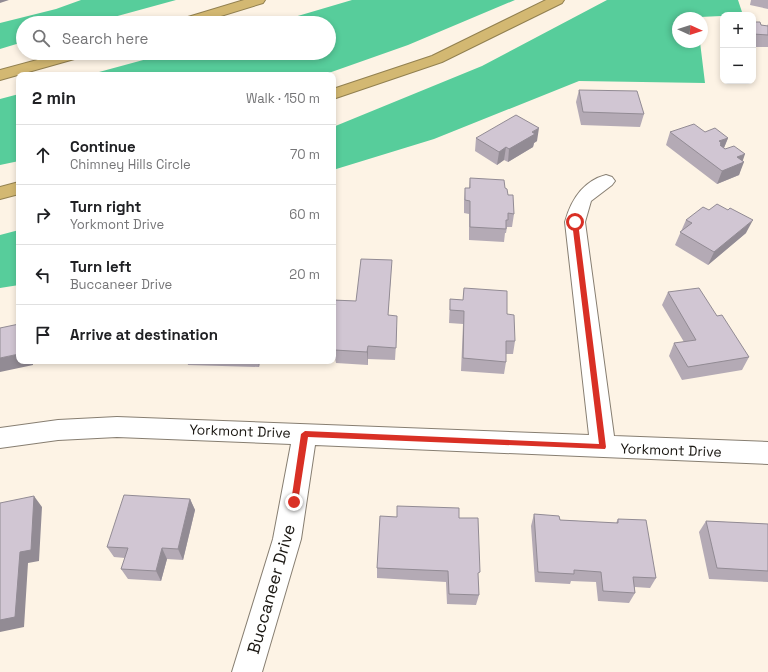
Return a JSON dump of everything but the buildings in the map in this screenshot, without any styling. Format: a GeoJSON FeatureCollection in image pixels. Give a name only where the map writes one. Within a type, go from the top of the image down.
{"type":"FeatureCollection","features":[{"type":"Feature","properties":{"kind":"highway"},"geometry":{"type":"LineString","coordinates":[[206,16],[258,0]]}},
{"type":"Feature","properties":{"kind":"highway"},"geometry":{"type":"LineString","coordinates":[[336,93],[437,59],[557,0]]}},
{"type":"Feature","properties":{"kind":"highway"},"geometry":{"type":"LineString","coordinates":[[0,75],[55,60]]}},
{"type":"Feature","properties":{"kind":"highway"},"geometry":{"type":"LineString","coordinates":[[0,193],[16,189]]}},
{"type":"Feature","properties":{"kind":"street"},"geometry":{"type":"LineString","coordinates":[[603,447],[575,222],[579,206],[588,192],[606,181]]}},
{"type":"Feature","properties":{"kind":"street","name":"Yorkmont Drive"},"geometry":{"type":"LineString","coordinates":[[0,438],[36,432],[77,428],[117,427],[768,453]]}},
{"type":"Feature","properties":{"kind":"street","name":"Buccaneer Drive"},"geometry":{"type":"LineString","coordinates":[[247,672],[287,539],[305,434]]}},
{"type":"Feature","properties":{"kind":"green space"},"geometry":{"type":"Polygon","coordinates":[[[81,0],[176,0],[118,16],[28,16],[56,9],[81,0]]]}},
{"type":"Feature","properties":{"kind":"green space"},"geometry":{"type":"Polygon","coordinates":[[[352,0],[515,0],[408,45],[332,72],[99,72],[143,60],[336,60],[336,16],[298,16],[352,0]]]}},
{"type":"Feature","properties":{"kind":"green space"},"geometry":{"type":"Polygon","coordinates":[[[607,0],[738,0],[742,12],[720,12],[720,16],[708,17],[708,12],[672,12],[672,48],[701,48],[705,83],[579,81],[434,139],[336,169],[336,126],[482,66],[607,0]]]}},
{"type":"Feature","properties":{"kind":"green space"},"geometry":{"type":"Polygon","coordinates":[[[16,19],[16,44],[0,49],[0,23],[16,19]]]}},
{"type":"Feature","properties":{"kind":"green space"},"geometry":{"type":"Polygon","coordinates":[[[16,95],[16,162],[0,165],[0,99],[16,95]]]}},
{"type":"Feature","properties":{"kind":"green space"},"geometry":{"type":"Polygon","coordinates":[[[16,231],[16,285],[0,288],[0,235],[16,231]]]}},
{"type":"Feature","properties":{"kind":"route"},"geometry":{"type":"LineString","coordinates":[[294,502],[305,434],[603,447],[575,222]]}}]}
